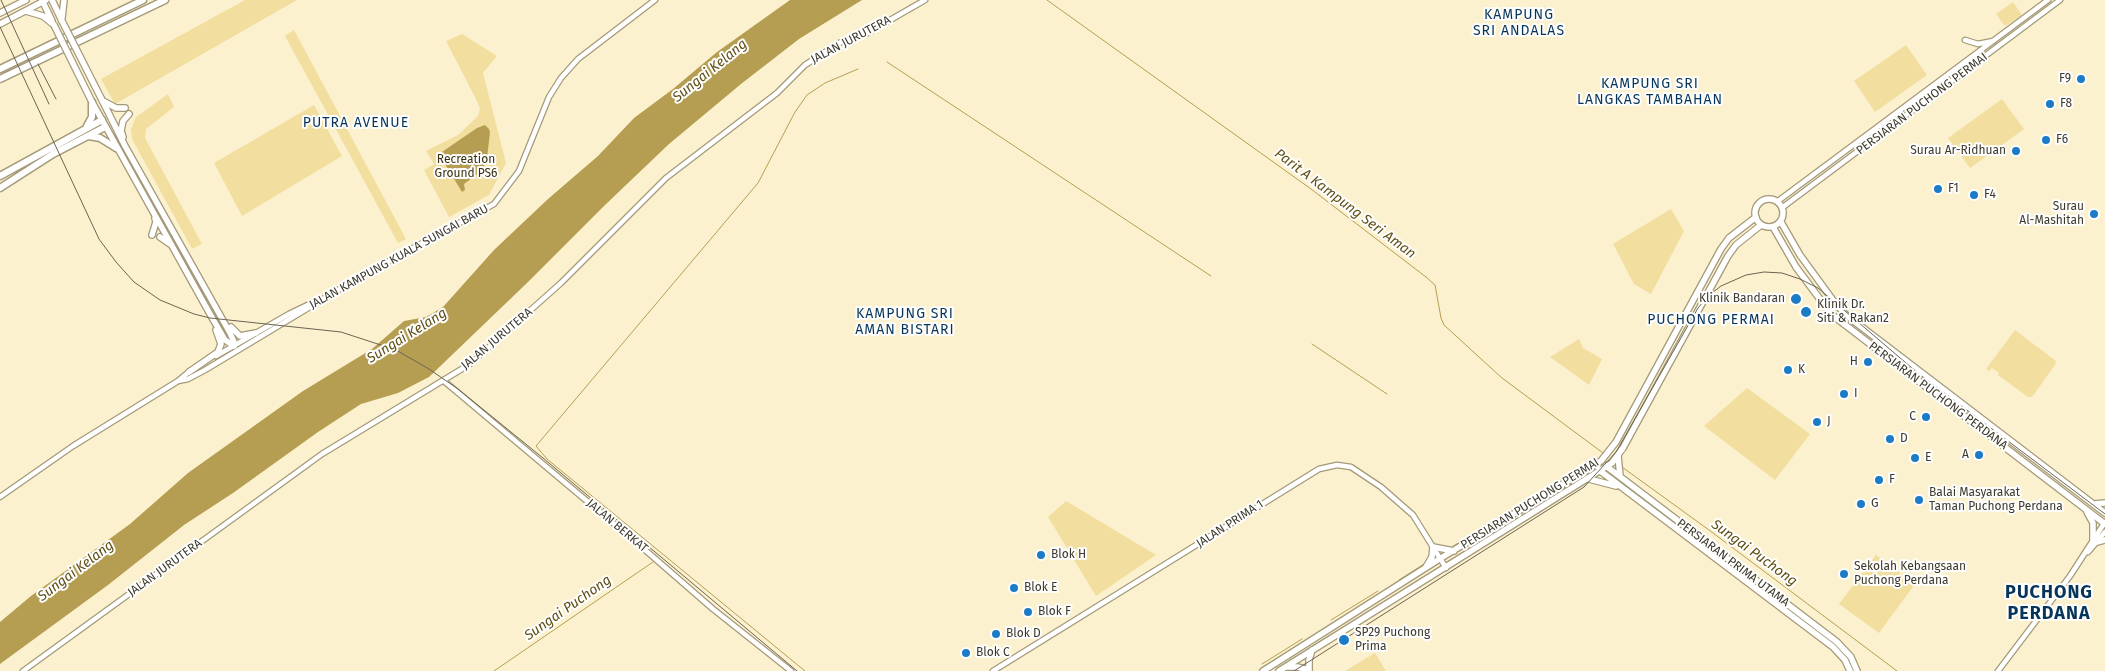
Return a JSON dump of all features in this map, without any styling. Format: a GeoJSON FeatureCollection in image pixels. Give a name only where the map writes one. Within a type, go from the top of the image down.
{"type":"FeatureCollection","features":[{"type":"Feature","properties":{"kind":"highway"},"geometry":{"type":"LineString","coordinates":[[0,69],[143,0]]}},
{"type":"Feature","properties":{"kind":"highway"},"geometry":{"type":"LineString","coordinates":[[0,79],[165,0]]}},
{"type":"Feature","properties":{"kind":"highway"},"geometry":{"type":"LineString","coordinates":[[82,130],[91,121],[93,114],[92,102]]}},
{"type":"Feature","properties":{"kind":"highway"},"geometry":{"type":"LineString","coordinates":[[0,176],[82,130],[103,124]]}},
{"type":"Feature","properties":{"kind":"highway"},"geometry":{"type":"LineString","coordinates":[[0,188],[53,154],[87,136],[103,124]]}},
{"type":"Feature","properties":{"kind":"highway"},"geometry":{"type":"LineString","coordinates":[[87,136],[100,138],[116,148]]}},
{"type":"Feature","properties":{"kind":"main road"},"geometry":{"type":"LineString","coordinates":[[12,7],[19,0]]}},
{"type":"Feature","properties":{"kind":"main road"},"geometry":{"type":"LineString","coordinates":[[0,13],[26,0]]}},
{"type":"Feature","properties":{"kind":"main road"},"geometry":{"type":"LineString","coordinates":[[0,24],[44,0],[54,25],[116,148],[225,340],[234,346]]}},
{"type":"Feature","properties":{"kind":"main road"},"geometry":{"type":"LineString","coordinates":[[52,0],[105,108],[216,307],[230,333],[234,346]]}},
{"type":"Feature","properties":{"kind":"main road"},"geometry":{"type":"LineString","coordinates":[[62,21],[64,0]]}},
{"type":"Feature","properties":{"kind":"main road"},"geometry":{"type":"LineString","coordinates":[[26,11],[42,16],[54,25]]}},
{"type":"Feature","properties":{"kind":"main road"},"geometry":{"type":"LineString","coordinates":[[102,100],[116,108],[127,111],[121,131],[125,146]]}},
{"type":"Feature","properties":{"kind":"main road"},"geometry":{"type":"LineString","coordinates":[[1770,198],[1778,201],[1783,207],[1784,215],[1781,222],[1773,227],[1761,225],[1756,217],[1755,209],[1760,202],[1770,198]]}},
{"type":"Feature","properties":{"kind":"main road"},"geometry":{"type":"LineString","coordinates":[[152,235],[156,222],[154,214]]}},
{"type":"Feature","properties":{"kind":"main road","name":"PERSIARAN PUCHONG PERMAI"},"geometry":{"type":"LineString","coordinates":[[1263,671],[1441,558],[1603,460],[1616,442],[1728,238],[1756,217]]}},
{"type":"Feature","properties":{"kind":"main road"},"geometry":{"type":"LineString","coordinates":[[164,231],[167,219]]}},
{"type":"Feature","properties":{"kind":"main road","name":"PERSIARAN PUCHONG PERDANA"},"geometry":{"type":"LineString","coordinates":[[1781,222],[1800,254],[1835,304],[1846,315],[2105,513]]}},
{"type":"Feature","properties":{"kind":"main road","name":"PERSIARAN PUCHONG PERMAI"},"geometry":{"type":"LineString","coordinates":[[1282,669],[1610,465],[1623,448],[1728,256],[1736,245],[1761,225]]}},
{"type":"Feature","properties":{"kind":"main road","name":"PERSIARAN PUCHONG PERDANA"},"geometry":{"type":"LineString","coordinates":[[1773,227],[1796,267],[1831,314],[2105,523]]}},
{"type":"Feature","properties":{"kind":"main road"},"geometry":{"type":"LineString","coordinates":[[164,231],[176,236]]}},
{"type":"Feature","properties":{"kind":"main road"},"geometry":{"type":"LineString","coordinates":[[160,237],[173,247]]}},
{"type":"Feature","properties":{"kind":"main road"},"geometry":{"type":"LineString","coordinates":[[216,307],[237,334],[247,336],[256,334]]}},
{"type":"Feature","properties":{"kind":"main road"},"geometry":{"type":"LineString","coordinates":[[189,372],[218,352],[220,348],[220,338],[210,314]]}},
{"type":"Feature","properties":{"kind":"main road"},"geometry":{"type":"LineString","coordinates":[[1618,456],[1621,477]]}},
{"type":"Feature","properties":{"kind":"main road","name":"PERSIARAN PRIMA UTAMA"},"geometry":{"type":"LineString","coordinates":[[1603,460],[1621,477],[1837,642],[1851,657],[1857,671]]}},
{"type":"Feature","properties":{"kind":"main road","name":"PERSIARAN PRIMA UTAMA"},"geometry":{"type":"LineString","coordinates":[[1593,466],[1833,648],[1845,660],[1850,671]]}},
{"type":"Feature","properties":{"kind":"main road"},"geometry":{"type":"LineString","coordinates":[[1588,479],[1620,487]]}},
{"type":"Feature","properties":{"kind":"main road"},"geometry":{"type":"LineString","coordinates":[[2094,504],[2105,503]]}},
{"type":"Feature","properties":{"kind":"main road"},"geometry":{"type":"LineString","coordinates":[[2086,509],[2092,523],[2095,540],[2105,540]]}},
{"type":"Feature","properties":{"kind":"main road"},"geometry":{"type":"LineString","coordinates":[[1425,569],[1432,557],[1433,547],[1454,551]]}},
{"type":"Feature","properties":{"kind":"main road"},"geometry":{"type":"LineString","coordinates":[[1282,669],[1297,666],[1309,670],[1312,650]]}},
{"type":"Feature","properties":{"kind":"street","name":"JALAN KAMPUNG KUALA SUNGAI BARU"},"geometry":{"type":"LineString","coordinates":[[178,381],[198,374],[325,298],[494,204],[519,172],[549,97],[561,78],[578,59],[654,0]]}},
{"type":"Feature","properties":{"kind":"street","name":"JALAN JURUTERA"},"geometry":{"type":"LineString","coordinates":[[23,671],[322,454],[470,364],[495,344],[561,283],[666,178],[777,93],[805,65],[841,42],[864,35],[925,0]]}},
{"type":"Feature","properties":{"kind":"street","name":"PERSIARAN PUCHONG PERMAI"},"geometry":{"type":"LineString","coordinates":[[1778,201],[2048,0]]}},
{"type":"Feature","properties":{"kind":"street","name":"PERSIARAN PUCHONG PERMAI"},"geometry":{"type":"LineString","coordinates":[[1783,207],[2060,0]]}},
{"type":"Feature","properties":{"kind":"street"},"geometry":{"type":"LineString","coordinates":[[1965,40],[1978,44],[1996,39],[2008,32],[2020,30],[2021,25],[2032,12]]}},
{"type":"Feature","properties":{"kind":"street"},"geometry":{"type":"LineString","coordinates":[[1970,68],[1977,54],[1998,47]]}},
{"type":"Feature","properties":{"kind":"street","name":"JALAN KAMPUNG KUALA SUNGAI BARU"},"geometry":{"type":"LineString","coordinates":[[0,498],[73,446],[178,381],[189,372],[289,314],[325,298]]}},
{"type":"Feature","properties":{"kind":"street"},"geometry":{"type":"LineString","coordinates":[[198,374],[226,355],[234,346],[245,344],[266,331],[275,329]]}},
{"type":"Feature","properties":{"kind":"street","name":"JALAN BERKAT"},"geometry":{"type":"LineString","coordinates":[[444,381],[713,609],[791,671]]}},
{"type":"Feature","properties":{"kind":"street","name":"JALAN PRIMA 1"},"geometry":{"type":"LineString","coordinates":[[993,671],[1320,469],[1337,465],[1351,468],[1370,478],[1413,515],[1446,568]]}},
{"type":"Feature","properties":{"kind":"street"},"geometry":{"type":"LineString","coordinates":[[1998,671],[2084,557],[2105,523]]}},
{"type":"Feature","properties":{"kind":"street"},"geometry":{"type":"LineString","coordinates":[[2095,540],[2105,532]]}},
{"type":"Feature","properties":{"kind":"green space"},"geometry":{"type":"Polygon","coordinates":[[[245,0],[297,0],[115,104],[101,79],[245,0]]]}},
{"type":"Feature","properties":{"kind":"green space"},"geometry":{"type":"Polygon","coordinates":[[[2013,2],[2022,15],[2005,26],[1996,14],[2013,2]]]}},
{"type":"Feature","properties":{"kind":"green space"},"geometry":{"type":"Polygon","coordinates":[[[294,30],[406,239],[398,243],[285,36],[294,30]]]}},
{"type":"Feature","properties":{"kind":"green space","name":"Recreation Ground PS6"},"geometry":{"type":"Polygon","coordinates":[[[462,34],[497,56],[483,73],[506,163],[489,195],[449,217],[424,170],[434,164],[426,151],[458,135],[478,116],[480,109],[446,41],[462,34]]]}},
{"type":"Feature","properties":{"kind":"green space"},"geometry":{"type":"Polygon","coordinates":[[[1906,45],[1927,75],[1875,112],[1854,81],[1906,45]]]}},
{"type":"Feature","properties":{"kind":"green space"},"geometry":{"type":"Polygon","coordinates":[[[168,94],[174,107],[146,129],[145,138],[202,244],[192,249],[132,139],[131,129],[136,117],[168,94]]]}},
{"type":"Feature","properties":{"kind":"green space"},"geometry":{"type":"Polygon","coordinates":[[[2002,99],[2024,129],[1970,168],[1948,138],[2002,99]]]}},
{"type":"Feature","properties":{"kind":"green space"},"geometry":{"type":"Polygon","coordinates":[[[314,105],[342,156],[242,216],[214,163],[314,105]]]}},
{"type":"Feature","properties":{"kind":"green space"},"geometry":{"type":"Polygon","coordinates":[[[1671,209],[1684,231],[1651,294],[1634,284],[1613,244],[1671,209]]]}},
{"type":"Feature","properties":{"kind":"green space"},"geometry":{"type":"Polygon","coordinates":[[[2015,330],[2056,361],[2032,397],[2028,397],[1998,375],[1999,373],[1992,368],[1989,371],[1986,369],[2015,330]]]}},
{"type":"Feature","properties":{"kind":"green space"},"geometry":{"type":"Polygon","coordinates":[[[1579,339],[1583,348],[1602,359],[1589,385],[1550,357],[1579,339]]]}},
{"type":"Feature","properties":{"kind":"green space"},"geometry":{"type":"Polygon","coordinates":[[[1747,388],[1810,434],[1775,480],[1704,426],[1747,388]]]}},
{"type":"Feature","properties":{"kind":"green space"},"geometry":{"type":"Polygon","coordinates":[[[1066,501],[1156,555],[1096,596],[1048,517],[1066,501]]]}},
{"type":"Feature","properties":{"kind":"green space"},"geometry":{"type":"Polygon","coordinates":[[[1876,555],[1915,584],[1879,633],[1839,604],[1876,555]]]}},
{"type":"Feature","properties":{"kind":"green space"},"geometry":{"type":"Polygon","coordinates":[[[1375,653],[1386,671],[1345,671],[1375,653]]]}},
{"type":"Feature","properties":{"kind":"water","name":"Sungai Kelang"},"geometry":{"type":"Polygon","coordinates":[[[790,0],[862,0],[799,39],[669,144],[429,377],[398,393],[361,404],[318,432],[233,493],[184,525],[108,585],[0,664],[0,622],[31,596],[130,524],[188,473],[303,391],[372,349],[404,321],[426,317],[443,307],[494,250],[548,199],[598,156],[634,118],[673,89],[717,52],[790,0]]]}},
{"type":"Feature","properties":{"kind":"water"},"geometry":{"type":"Polygon","coordinates":[[[485,125],[490,132],[487,158],[483,168],[491,175],[486,178],[479,173],[464,184],[465,190],[462,192],[439,154],[477,128],[485,125]]]}},
{"type":"Feature","properties":{"kind":"waterway","name":"Parit A Kampung Seri Aman"},"geometry":{"type":"LineString","coordinates":[[1047,0],[1311,189],[1426,277],[1435,285],[1444,325],[1502,378],[1603,453]]}},
{"type":"Feature","properties":{"kind":"waterway"},"geometry":{"type":"LineString","coordinates":[[887,62],[1211,276]]}},
{"type":"Feature","properties":{"kind":"waterway"},"geometry":{"type":"LineString","coordinates":[[805,671],[547,459],[536,446],[758,183],[795,112],[807,95],[825,83],[858,69]]}},
{"type":"Feature","properties":{"kind":"waterway"},"geometry":{"type":"LineString","coordinates":[[1312,344],[1387,394]]}},
{"type":"Feature","properties":{"kind":"waterway","name":"Sungai Puchong"},"geometry":{"type":"LineString","coordinates":[[1622,467],[1897,671]]}},
{"type":"Feature","properties":{"kind":"waterway","name":"Sungai Puchong"},"geometry":{"type":"LineString","coordinates":[[1452,547],[1499,518]]}},
{"type":"Feature","properties":{"kind":"waterway","name":"Sungai Puchong"},"geometry":{"type":"LineString","coordinates":[[494,671],[653,562]]}},
{"type":"Feature","properties":{"kind":"waterway","name":"Sungai Puchong"},"geometry":{"type":"LineString","coordinates":[[1399,580],[1424,564]]}},
{"type":"Feature","properties":{"kind":"waterway","name":"Sungai Puchong"},"geometry":{"type":"LineString","coordinates":[[1331,620],[1378,591]]}},
{"type":"Feature","properties":{"kind":"waterway","name":"Sungai Puchong"},"geometry":{"type":"LineString","coordinates":[[1262,664],[1302,639]]}},
{"type":"Feature","properties":{"kind":"tram line"},"geometry":{"type":"LineString","coordinates":[[1,0],[49,104]]}},
{"type":"Feature","properties":{"kind":"tram line"},"geometry":{"type":"LineString","coordinates":[[0,27],[99,239],[134,282],[160,300],[194,314],[210,318],[341,332],[396,350],[429,369],[458,389],[543,458],[797,671]]}},
{"type":"Feature","properties":{"kind":"tram line"},"geometry":{"type":"LineString","coordinates":[[38,64],[56,99]]}},
{"type":"Feature","properties":{"kind":"tram line"},"geometry":{"type":"LineString","coordinates":[[1294,671],[1584,487],[1616,452],[1698,308],[1708,296],[1721,286],[1746,275],[1764,272],[1782,273],[1818,288],[1919,374],[2105,514]]}},
{"type":"Feature","properties":{"kind":"place","name":"F9"},"geometry":{"type":"Point","coordinates":[2081,79]}},
{"type":"Feature","properties":{"kind":"place","name":"F8"},"geometry":{"type":"Point","coordinates":[2050,104]}},
{"type":"Feature","properties":{"kind":"place","name":"F6"},"geometry":{"type":"Point","coordinates":[2046,140]}},
{"type":"Feature","properties":{"kind":"place","name":"Surau Ar-Ridhuan"},"geometry":{"type":"Point","coordinates":[2016,151]}},
{"type":"Feature","properties":{"kind":"place","name":"F1"},"geometry":{"type":"Point","coordinates":[1938,189]}},
{"type":"Feature","properties":{"kind":"place","name":"F4"},"geometry":{"type":"Point","coordinates":[1974,195]}},
{"type":"Feature","properties":{"kind":"place","name":"Surau Al-Mashitah"},"geometry":{"type":"Point","coordinates":[2094,214]}},
{"type":"Feature","properties":{"kind":"place","name":"Klinik Bandaran"},"geometry":{"type":"Point","coordinates":[1796,299]}},
{"type":"Feature","properties":{"kind":"place","name":"Klinik Dr. Siti & Rakan2"},"geometry":{"type":"Point","coordinates":[1806,312]}},
{"type":"Feature","properties":{"kind":"place","name":"H"},"geometry":{"type":"Point","coordinates":[1868,362]}},
{"type":"Feature","properties":{"kind":"place","name":"K"},"geometry":{"type":"Point","coordinates":[1788,370]}},
{"type":"Feature","properties":{"kind":"place","name":"I"},"geometry":{"type":"Point","coordinates":[1844,394]}},
{"type":"Feature","properties":{"kind":"place","name":"C"},"geometry":{"type":"Point","coordinates":[1926,417]}},
{"type":"Feature","properties":{"kind":"place","name":"J"},"geometry":{"type":"Point","coordinates":[1817,422]}},
{"type":"Feature","properties":{"kind":"place","name":"D"},"geometry":{"type":"Point","coordinates":[1890,439]}},
{"type":"Feature","properties":{"kind":"place","name":"A"},"geometry":{"type":"Point","coordinates":[1979,455]}},
{"type":"Feature","properties":{"kind":"place","name":"E"},"geometry":{"type":"Point","coordinates":[1915,458]}},
{"type":"Feature","properties":{"kind":"place","name":"F"},"geometry":{"type":"Point","coordinates":[1879,480]}},
{"type":"Feature","properties":{"kind":"place","name":"Balai Masyarakat Taman Puchong Perdana"},"geometry":{"type":"Point","coordinates":[1919,500]}},
{"type":"Feature","properties":{"kind":"place","name":"G"},"geometry":{"type":"Point","coordinates":[1861,504]}},
{"type":"Feature","properties":{"kind":"place","name":"Blok H"},"geometry":{"type":"Point","coordinates":[1041,555]}},
{"type":"Feature","properties":{"kind":"place","name":"Sekolah Kebangsaan Puchong Perdana"},"geometry":{"type":"Point","coordinates":[1844,574]}},
{"type":"Feature","properties":{"kind":"place","name":"Blok E"},"geometry":{"type":"Point","coordinates":[1014,588]}},
{"type":"Feature","properties":{"kind":"place","name":"Blok F"},"geometry":{"type":"Point","coordinates":[1028,612]}},
{"type":"Feature","properties":{"kind":"place","name":"Blok D"},"geometry":{"type":"Point","coordinates":[996,634]}},
{"type":"Feature","properties":{"kind":"place","name":"SP29 Puchong Prima"},"geometry":{"type":"Point","coordinates":[1344,640]}},
{"type":"Feature","properties":{"kind":"place","name":"Blok C"},"geometry":{"type":"Point","coordinates":[966,653]}},
{"type":"Feature","properties":{"kind":"district","name":"KAMPUNG SRI ANDALAS"},"geometry":{"type":"Point","coordinates":[1519,24]}},
{"type":"Feature","properties":{"kind":"district","name":"KAMPUNG SRI LANGKAS TAMBAHAN"},"geometry":{"type":"Point","coordinates":[1650,92]}},
{"type":"Feature","properties":{"kind":"district","name":"PUTRA AVENUE"},"geometry":{"type":"Point","coordinates":[356,123]}},
{"type":"Feature","properties":{"kind":"district","name":"PUCHONG PERMAI"},"geometry":{"type":"Point","coordinates":[1711,320]}},
{"type":"Feature","properties":{"kind":"district","name":"KAMPUNG SRI AMAN BISTARI"},"geometry":{"type":"Point","coordinates":[905,322]}},
{"type":"Feature","properties":{"kind":"district","name":"PUCHONG PERDANA"},"geometry":{"type":"Point","coordinates":[2049,603]}}]}
